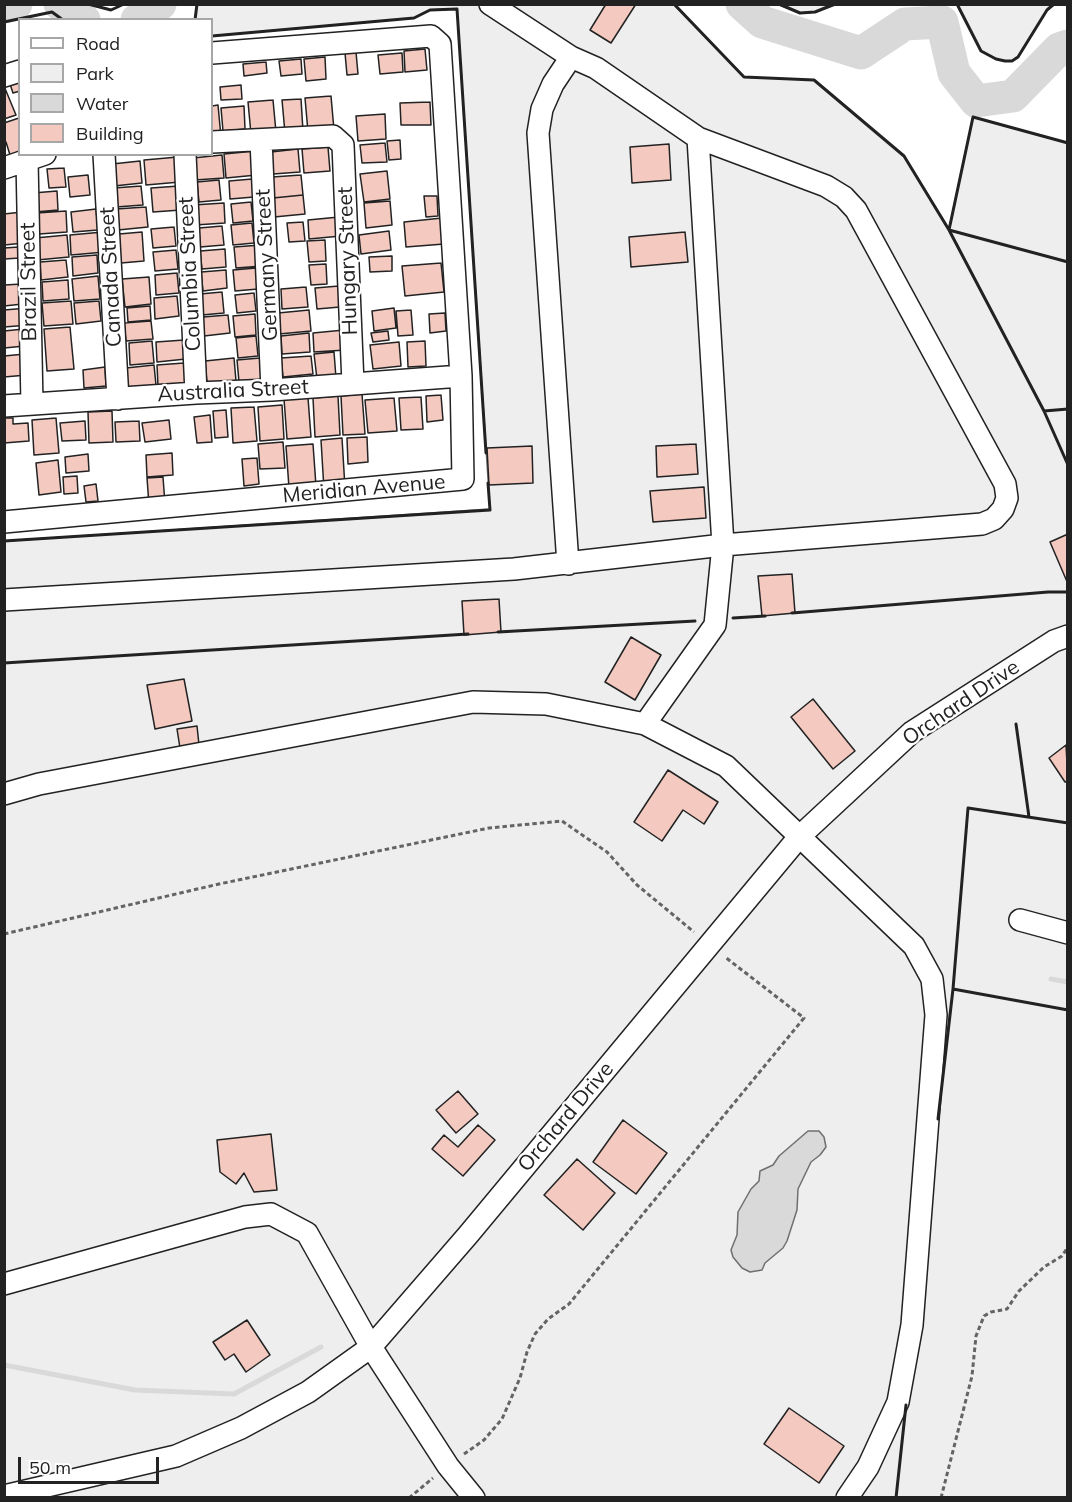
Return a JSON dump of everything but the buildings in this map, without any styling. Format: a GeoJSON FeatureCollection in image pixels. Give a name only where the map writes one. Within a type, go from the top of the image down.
{"type":"FeatureCollection","features":[{"type":"Feature","properties":{"kind":"street"},"geometry":{"type":"LineString","coordinates":[[4,600],[514,569],[723,545],[982,524],[994,519],[1003,509],[1007,498],[1005,484],[856,210],[844,197],[826,186],[699,138],[596,69],[572,57],[490,4]]}},
{"type":"Feature","properties":{"kind":"street","name":"Meridian Avenue"},"geometry":{"type":"LineString","coordinates":[[4,522],[463,479],[460,376],[440,44],[431,36],[213,53]]}},
{"type":"Feature","properties":{"kind":"street"},"geometry":{"type":"LineString","coordinates":[[568,564],[538,133],[542,109],[553,84],[572,57]]}},
{"type":"Feature","properties":{"kind":"street","name":"Hungary Street"},"geometry":{"type":"LineString","coordinates":[[261,140],[333,136],[343,145],[353,384]]}},
{"type":"Feature","properties":{"kind":"street"},"geometry":{"type":"LineString","coordinates":[[645,724],[715,625],[723,545],[699,138]]}},
{"type":"Feature","properties":{"kind":"street"},"geometry":{"type":"LineString","coordinates":[[213,142],[261,140]]}},
{"type":"Feature","properties":{"kind":"street","name":"Germany Street"},"geometry":{"type":"LineString","coordinates":[[261,140],[272,390]]}},
{"type":"Feature","properties":{"kind":"street","name":"Canada Street"},"geometry":{"type":"LineString","coordinates":[[104,156],[118,399]]}},
{"type":"Feature","properties":{"kind":"street","name":"Columbia Street"},"geometry":{"type":"LineString","coordinates":[[185,156],[196,393]]}},
{"type":"Feature","properties":{"kind":"street"},"geometry":{"type":"LineString","coordinates":[[4,168],[36,157]]}},
{"type":"Feature","properties":{"kind":"street","name":"Brazil Street"},"geometry":{"type":"LineString","coordinates":[[32,404],[36,157]]}},
{"type":"Feature","properties":{"kind":"street","name":"Australia Street"},"geometry":{"type":"LineString","coordinates":[[4,406],[460,376]]}},
{"type":"Feature","properties":{"kind":"street","name":"Orchard Drive"},"geometry":{"type":"LineString","coordinates":[[4,1496],[176,1456],[241,1428],[308,1392],[371,1347],[799,837],[912,732],[1054,641],[1068,636]]}},
{"type":"Feature","properties":{"kind":"street"},"geometry":{"type":"LineString","coordinates":[[4,794],[39,784],[473,702],[546,704],[645,724],[726,766],[914,946],[932,979],[936,1016],[912,1325],[898,1402],[868,1467],[847,1497]]}},
{"type":"Feature","properties":{"kind":"street"},"geometry":{"type":"LineString","coordinates":[[1020,920],[1068,933]]}},
{"type":"Feature","properties":{"kind":"street"},"geometry":{"type":"LineString","coordinates":[[4,1284],[244,1217],[271,1214],[307,1233],[371,1347],[448,1466],[474,1497]]}},
{"type":"Feature","properties":{"kind":"path"},"geometry":{"type":"LineString","coordinates":[[4,934],[219,884],[489,828],[562,821],[607,852],[637,885],[709,945],[804,1018],[568,1304],[548,1319],[535,1334],[520,1378],[502,1419],[484,1440],[409,1497]]}},
{"type":"Feature","properties":{"kind":"path"},"geometry":{"type":"LineString","coordinates":[[941,1497],[972,1376],[976,1336],[984,1316],[1007,1309],[1019,1291],[1044,1267],[1062,1256],[1068,1247]]}},
{"type":"Feature","properties":{"kind":"green space"},"geometry":{"type":"Polygon","coordinates":[[[197,5],[674,5],[744,77],[814,80],[904,156],[949,229],[973,117],[1067,143],[1067,1497],[5,1498],[5,541],[490,509],[457,9],[430,10],[414,18],[213,36],[213,18],[195,18],[197,5]]]}},
{"type":"Feature","properties":{"kind":"green space"},"geometry":{"type":"Polygon","coordinates":[[[779,5],[835,5],[815,12],[800,13],[779,5]]]}},
{"type":"Feature","properties":{"kind":"green space"},"geometry":{"type":"Polygon","coordinates":[[[957,5],[1054,5],[1047,10],[1018,57],[1012,61],[1005,61],[981,51],[957,5]]]}},
{"type":"Feature","properties":{"kind":"water"},"geometry":{"type":"Polygon","coordinates":[[[808,1131],[819,1131],[824,1137],[826,1147],[811,1162],[798,1189],[797,1210],[783,1248],[765,1263],[762,1270],[750,1272],[742,1268],[733,1257],[731,1250],[737,1235],[738,1212],[751,1189],[759,1181],[760,1171],[773,1165],[779,1156],[808,1131]]]}},
{"type":"Feature","properties":{"kind":"waterway"},"geometry":{"type":"LineString","coordinates":[[4,7],[16,4]]}},
{"type":"Feature","properties":{"kind":"waterway"},"geometry":{"type":"LineString","coordinates":[[60,4],[81,18]]}},
{"type":"Feature","properties":{"kind":"waterway"},"geometry":{"type":"LineString","coordinates":[[140,18],[160,4]]}},
{"type":"Feature","properties":{"kind":"waterway"},"geometry":{"type":"LineString","coordinates":[[742,4],[762,22],[861,53],[905,24],[942,22],[954,73],[976,101],[1013,96],[1059,49],[1068,46]]}},
{"type":"Feature","properties":{"kind":"waterway"},"geometry":{"type":"LineString","coordinates":[[1051,979],[1068,982]]}},
{"type":"Feature","properties":{"kind":"waterway"},"geometry":{"type":"LineString","coordinates":[[4,1365],[135,1390],[234,1394],[321,1347]]}},
{"type":"Feature","properties":{"kind":"wall"},"geometry":{"type":"LineString","coordinates":[[88,4],[111,10],[124,4]]}},
{"type":"Feature","properties":{"kind":"wall"},"geometry":{"type":"LineString","coordinates":[[195,18],[197,4]]}},
{"type":"Feature","properties":{"kind":"wall"},"geometry":{"type":"LineString","coordinates":[[674,4],[744,77],[814,80],[904,156],[949,230],[1044,411],[1068,465]]}},
{"type":"Feature","properties":{"kind":"wall"},"geometry":{"type":"LineString","coordinates":[[779,4],[800,13],[815,12],[835,4]]}},
{"type":"Feature","properties":{"kind":"wall"},"geometry":{"type":"LineString","coordinates":[[957,4],[981,51],[1005,61],[1012,61],[1018,57],[1047,10],[1054,4]]}},
{"type":"Feature","properties":{"kind":"wall"},"geometry":{"type":"LineString","coordinates":[[213,36],[414,18],[430,10],[457,9],[486,453]]}},
{"type":"Feature","properties":{"kind":"wall"},"geometry":{"type":"LineString","coordinates":[[23,18],[52,12],[60,18]]}},
{"type":"Feature","properties":{"kind":"wall"},"geometry":{"type":"LineString","coordinates":[[4,22],[18,19]]}},
{"type":"Feature","properties":{"kind":"wall"},"geometry":{"type":"LineString","coordinates":[[949,230],[973,117],[1068,143]]}},
{"type":"Feature","properties":{"kind":"wall"},"geometry":{"type":"LineString","coordinates":[[949,230],[1068,262]]}},
{"type":"Feature","properties":{"kind":"wall"},"geometry":{"type":"LineString","coordinates":[[1044,411],[1068,409]]}},
{"type":"Feature","properties":{"kind":"wall"},"geometry":{"type":"LineString","coordinates":[[4,541],[490,510],[488,483]]}},
{"type":"Feature","properties":{"kind":"wall"},"geometry":{"type":"LineString","coordinates":[[792,613],[1068,592]]}},
{"type":"Feature","properties":{"kind":"wall"},"geometry":{"type":"LineString","coordinates":[[733,618],[765,616]]}},
{"type":"Feature","properties":{"kind":"wall"},"geometry":{"type":"LineString","coordinates":[[498,632],[695,621]]}},
{"type":"Feature","properties":{"kind":"wall"},"geometry":{"type":"LineString","coordinates":[[4,663],[468,634]]}},
{"type":"Feature","properties":{"kind":"wall"},"geometry":{"type":"LineString","coordinates":[[1016,724],[1029,817]]}},
{"type":"Feature","properties":{"kind":"wall"},"geometry":{"type":"LineString","coordinates":[[953,989],[968,808],[1068,823]]}},
{"type":"Feature","properties":{"kind":"wall"},"geometry":{"type":"LineString","coordinates":[[938,1119],[953,989],[1068,1010]]}},
{"type":"Feature","properties":{"kind":"wall"},"geometry":{"type":"LineString","coordinates":[[896,1498],[906,1405]]}}]}
